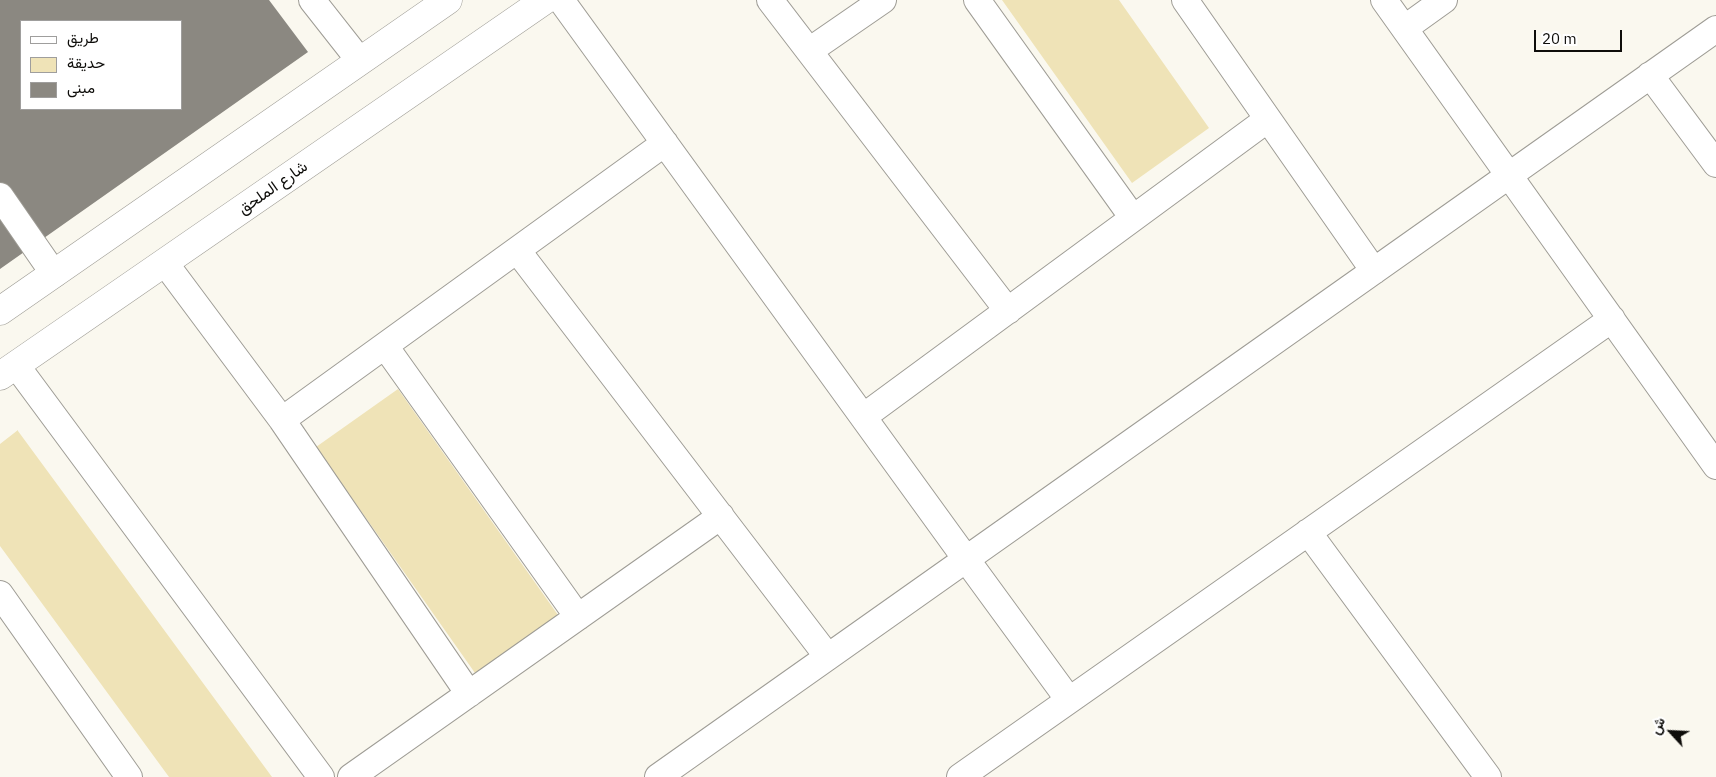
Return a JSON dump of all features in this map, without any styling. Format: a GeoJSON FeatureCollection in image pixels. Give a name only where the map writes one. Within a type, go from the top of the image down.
{"type":"FeatureCollection","features":[{"type":"Feature","properties":{"kind":"street"},"geometry":{"type":"LineString","coordinates":[[312,0],[360,61]]}},
{"type":"Feature","properties":{"kind":"street"},"geometry":{"type":"LineString","coordinates":[[0,312],[448,0]]}},
{"type":"Feature","properties":{"kind":"street","name":"شارع الملحق"},"geometry":{"type":"LineString","coordinates":[[8,370],[545,0]]}},
{"type":"Feature","properties":{"kind":"street"},"geometry":{"type":"LineString","coordinates":[[562,0],[1070,700]]}},
{"type":"Feature","properties":{"kind":"street"},"geometry":{"type":"LineString","coordinates":[[770,0],[1008,311]]}},
{"type":"Feature","properties":{"kind":"street"},"geometry":{"type":"LineString","coordinates":[[809,51],[883,0]]}},
{"type":"Feature","properties":{"kind":"street"},"geometry":{"type":"LineString","coordinates":[[977,0],[1133,218]]}},
{"type":"Feature","properties":{"kind":"street"},"geometry":{"type":"LineString","coordinates":[[1185,0],[1374,270]]}},
{"type":"Feature","properties":{"kind":"street"},"geometry":{"type":"LineString","coordinates":[[1384,0],[1716,466]]}},
{"type":"Feature","properties":{"kind":"street"},"geometry":{"type":"LineString","coordinates":[[1405,28],[1444,0]]}},
{"type":"Feature","properties":{"kind":"street"},"geometry":{"type":"LineString","coordinates":[[658,777],[1716,29]]}},
{"type":"Feature","properties":{"kind":"street"},"geometry":{"type":"LineString","coordinates":[[1650,75],[1716,164]]}},
{"type":"Feature","properties":{"kind":"street"},"geometry":{"type":"LineString","coordinates":[[863,417],[1268,119]]}},
{"type":"Feature","properties":{"kind":"street"},"geometry":{"type":"LineString","coordinates":[[282,420],[665,143]]}},
{"type":"Feature","properties":{"kind":"street"},"geometry":{"type":"LineString","coordinates":[[0,196],[54,274]]}},
{"type":"Feature","properties":{"kind":"street"},"geometry":{"type":"LineString","coordinates":[[517,250],[828,657]]}},
{"type":"Feature","properties":{"kind":"street"},"geometry":{"type":"LineString","coordinates":[[165,262],[282,420],[469,694]]}},
{"type":"Feature","properties":{"kind":"street"},"geometry":{"type":"LineString","coordinates":[[960,777],[1612,319]]}},
{"type":"Feature","properties":{"kind":"street"},"geometry":{"type":"LineString","coordinates":[[385,346],[578,617]]}},
{"type":"Feature","properties":{"kind":"street"},"geometry":{"type":"LineString","coordinates":[[8,370],[321,777]]}},
{"type":"Feature","properties":{"kind":"street"},"geometry":{"type":"LineString","coordinates":[[351,777],[721,516]]}},
{"type":"Feature","properties":{"kind":"street"},"geometry":{"type":"LineString","coordinates":[[1308,532],[1488,777]]}},
{"type":"Feature","properties":{"kind":"street"},"geometry":{"type":"LineString","coordinates":[[0,594],[129,777]]}},
{"type":"Feature","properties":{"kind":"green space"},"geometry":{"type":"Polygon","coordinates":[[[1002,0],[1119,0],[1209,128],[1132,183],[1002,0]]]}},
{"type":"Feature","properties":{"kind":"green space"},"geometry":{"type":"Polygon","coordinates":[[[398,389],[558,615],[475,673],[316,447],[398,389]]]}},
{"type":"Feature","properties":{"kind":"green space"},"geometry":{"type":"Polygon","coordinates":[[[18,430],[272,777],[169,777],[0,546],[0,444],[18,430]]]}},
{"type":"Feature","properties":{"kind":"building"},"geometry":{"type":"Polygon","coordinates":[[[0,0],[269,0],[308,52],[0,269],[0,0]]]}}]}
